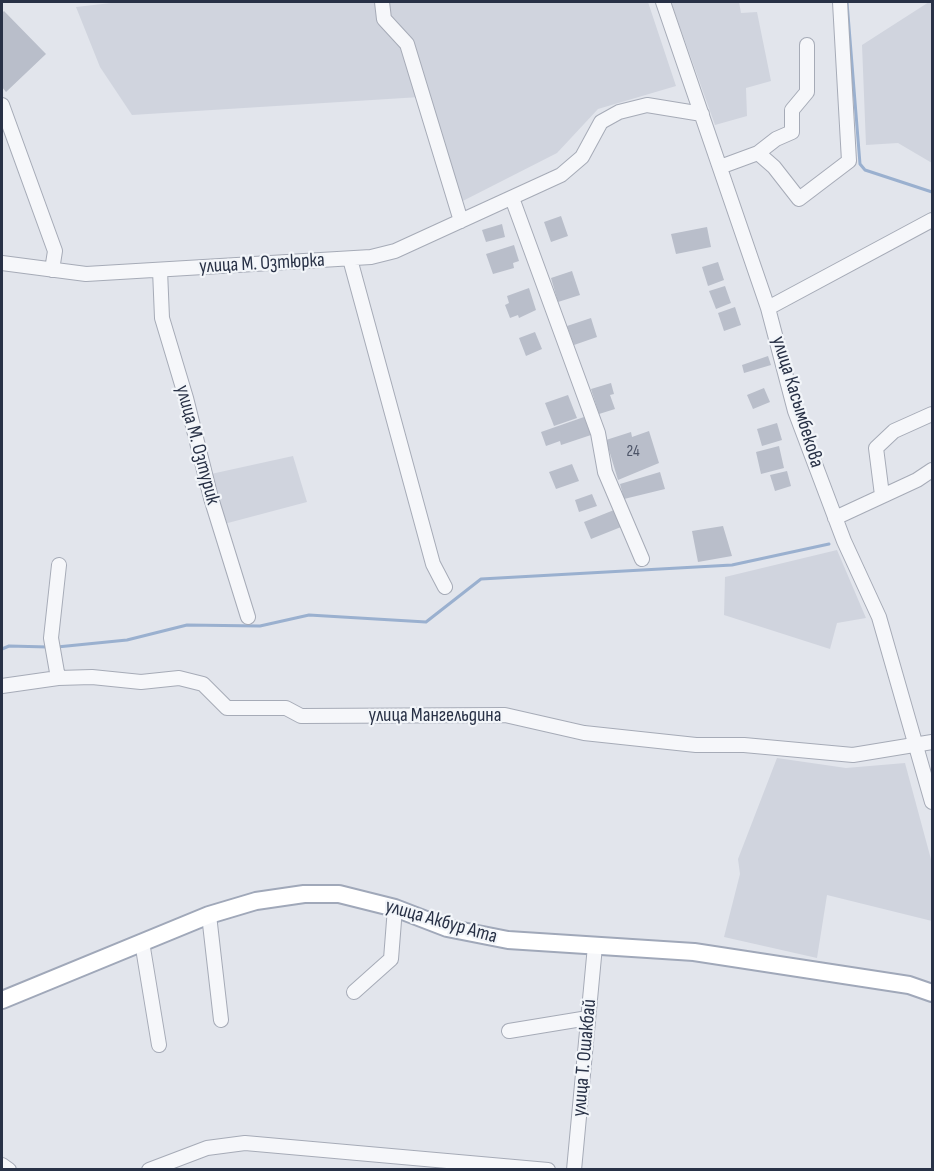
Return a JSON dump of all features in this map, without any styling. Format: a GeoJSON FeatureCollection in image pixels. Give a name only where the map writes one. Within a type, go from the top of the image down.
{"type":"FeatureCollection","features":[{"type":"Feature","properties":{"kind":"main road","name":"улица Акбур Ата"},"geometry":{"type":"LineString","coordinates":[[2,1000],[209,915],[256,901],[304,894],[339,894],[395,908],[447,928],[508,940],[694,952],[909,985],[933,993]]}},
{"type":"Feature","properties":{"kind":"street"},"geometry":{"type":"LineString","coordinates":[[382,2],[384,19],[407,45],[461,221]]}},
{"type":"Feature","properties":{"kind":"street","name":"улица Касымбекова"},"geometry":{"type":"LineString","coordinates":[[663,2],[768,308],[795,411],[835,518],[879,617],[915,747],[933,802]]}},
{"type":"Feature","properties":{"kind":"street"},"geometry":{"type":"LineString","coordinates":[[758,153],[774,167],[799,199],[849,161],[840,2]]}},
{"type":"Feature","properties":{"kind":"street"},"geometry":{"type":"LineString","coordinates":[[720,166],[758,153],[777,139],[792,132],[792,110],[807,92],[807,45]]}},
{"type":"Feature","properties":{"kind":"street"},"geometry":{"type":"LineString","coordinates":[[2,105],[55,250],[52,270]]}},
{"type":"Feature","properties":{"kind":"street","name":"улица М. Озтюрка"},"geometry":{"type":"LineString","coordinates":[[2,263],[86,274],[371,257],[395,251],[561,175],[582,158],[601,122],[618,112],[647,105],[702,114]]}},
{"type":"Feature","properties":{"kind":"street"},"geometry":{"type":"LineString","coordinates":[[512,198],[598,433],[605,472],[642,559]]}},
{"type":"Feature","properties":{"kind":"street"},"geometry":{"type":"LineString","coordinates":[[768,308],[933,220]]}},
{"type":"Feature","properties":{"kind":"street"},"geometry":{"type":"LineString","coordinates":[[350,259],[434,564],[445,586]]}},
{"type":"Feature","properties":{"kind":"street","name":"улица М. Озтурик"},"geometry":{"type":"LineString","coordinates":[[160,270],[162,318],[186,398],[211,498],[248,617]]}},
{"type":"Feature","properties":{"kind":"street"},"geometry":{"type":"LineString","coordinates":[[882,495],[876,448],[894,432],[933,414]]}},
{"type":"Feature","properties":{"kind":"street"},"geometry":{"type":"LineString","coordinates":[[835,518],[917,480],[933,470]]}},
{"type":"Feature","properties":{"kind":"street"},"geometry":{"type":"LineString","coordinates":[[58,678],[51,638],[59,565]]}},
{"type":"Feature","properties":{"kind":"street","name":"улица Мангельдина"},"geometry":{"type":"LineString","coordinates":[[2,686],[58,678],[92,677],[141,681],[179,678],[203,684],[227,708],[286,708],[301,716],[505,715],[606,735],[696,745],[744,745],[853,755],[915,747],[933,742]]}},
{"type":"Feature","properties":{"kind":"street"},"geometry":{"type":"LineString","coordinates":[[354,993],[391,958],[395,908]]}},
{"type":"Feature","properties":{"kind":"street"},"geometry":{"type":"LineString","coordinates":[[209,915],[221,1020]]}},
{"type":"Feature","properties":{"kind":"street"},"geometry":{"type":"LineString","coordinates":[[142,942],[159,1045]]}},
{"type":"Feature","properties":{"kind":"street","name":"улица Т. Ошакбай"},"geometry":{"type":"LineString","coordinates":[[574,1170],[595,946]]}},
{"type":"Feature","properties":{"kind":"street"},"geometry":{"type":"LineString","coordinates":[[509,1031],[588,1018]]}},
{"type":"Feature","properties":{"kind":"street"},"geometry":{"type":"LineString","coordinates":[[149,1170],[207,1148],[245,1143],[548,1170]]}},
{"type":"Feature","properties":{"kind":"street"},"geometry":{"type":"LineString","coordinates":[[2,1165],[9,1170]]}},
{"type":"Feature","properties":{"kind":"shaded area"},"geometry":{"type":"Polygon","coordinates":[[[120,2],[648,2],[676,86],[598,109],[557,153],[449,208],[420,97],[132,115],[100,67],[76,7],[120,2]]]}},
{"type":"Feature","properties":{"kind":"shaded area"},"geometry":{"type":"Polygon","coordinates":[[[671,2],[739,2],[741,13],[757,12],[771,81],[746,88],[747,116],[715,125],[671,2]]]}},
{"type":"Feature","properties":{"kind":"shaded area"},"geometry":{"type":"Polygon","coordinates":[[[932,2],[932,163],[898,143],[866,145],[862,45],[932,2]]]}},
{"type":"Feature","properties":{"kind":"shaded area"},"geometry":{"type":"Polygon","coordinates":[[[293,456],[307,502],[224,524],[211,474],[293,456]]]}},
{"type":"Feature","properties":{"kind":"shaded area"},"geometry":{"type":"Polygon","coordinates":[[[837,550],[866,618],[837,623],[830,649],[724,615],[725,577],[837,550]]]}},
{"type":"Feature","properties":{"kind":"shaded area"},"geometry":{"type":"Polygon","coordinates":[[[777,758],[846,768],[905,763],[932,863],[932,921],[827,895],[817,958],[724,937],[740,874],[738,859],[777,758]]]}},
{"type":"Feature","properties":{"kind":"building"},"geometry":{"type":"Polygon","coordinates":[[[4,11],[46,54],[6,92],[2,87],[2,13],[4,11]]]}},
{"type":"Feature","properties":{"kind":"building"},"geometry":{"type":"Polygon","coordinates":[[[561,216],[568,236],[551,242],[544,222],[561,216]]]}},
{"type":"Feature","properties":{"kind":"building"},"geometry":{"type":"Polygon","coordinates":[[[502,224],[505,237],[486,242],[482,230],[502,224]]]}},
{"type":"Feature","properties":{"kind":"building"},"geometry":{"type":"Polygon","coordinates":[[[707,227],[711,247],[676,254],[671,234],[707,227]]]}},
{"type":"Feature","properties":{"kind":"building"},"geometry":{"type":"Polygon","coordinates":[[[514,245],[519,261],[513,263],[514,268],[493,274],[486,254],[514,245]]]}},
{"type":"Feature","properties":{"kind":"building"},"geometry":{"type":"Polygon","coordinates":[[[718,262],[724,280],[708,286],[702,267],[718,262]]]}},
{"type":"Feature","properties":{"kind":"building"},"geometry":{"type":"Polygon","coordinates":[[[572,271],[580,295],[558,302],[551,278],[572,271]]]}},
{"type":"Feature","properties":{"kind":"building"},"geometry":{"type":"Polygon","coordinates":[[[725,286],[731,303],[716,309],[709,291],[725,286]]]}},
{"type":"Feature","properties":{"kind":"building"},"geometry":{"type":"Polygon","coordinates":[[[529,288],[536,310],[519,318],[518,315],[510,318],[505,305],[509,303],[507,296],[529,288]]]}},
{"type":"Feature","properties":{"kind":"building"},"geometry":{"type":"Polygon","coordinates":[[[735,307],[741,325],[724,331],[718,313],[735,307]]]}},
{"type":"Feature","properties":{"kind":"building"},"geometry":{"type":"Polygon","coordinates":[[[591,318],[597,337],[574,345],[567,326],[591,318]]]}},
{"type":"Feature","properties":{"kind":"building"},"geometry":{"type":"Polygon","coordinates":[[[535,332],[542,349],[526,356],[519,338],[535,332]]]}},
{"type":"Feature","properties":{"kind":"building"},"geometry":{"type":"Polygon","coordinates":[[[768,356],[771,365],[744,373],[742,365],[768,356]]]}},
{"type":"Feature","properties":{"kind":"building"},"geometry":{"type":"Polygon","coordinates":[[[611,383],[614,394],[610,395],[615,409],[599,414],[591,389],[611,383]]]}},
{"type":"Feature","properties":{"kind":"building"},"geometry":{"type":"Polygon","coordinates":[[[764,388],[770,402],[753,409],[747,395],[764,388]]]}},
{"type":"Feature","properties":{"kind":"building"},"geometry":{"type":"Polygon","coordinates":[[[568,395],[577,418],[554,426],[545,403],[568,395]]]}},
{"type":"Feature","properties":{"kind":"building"},"geometry":{"type":"Polygon","coordinates":[[[584,417],[591,435],[561,445],[560,441],[546,446],[541,432],[584,417]]]}},
{"type":"Feature","properties":{"kind":"building"},"geometry":{"type":"Polygon","coordinates":[[[777,423],[782,440],[762,446],[757,429],[777,423]]]}},
{"type":"Feature","properties":{"kind":"building"},"geometry":{"type":"Polygon","coordinates":[[[649,431],[659,463],[618,480],[606,440],[631,432],[632,437],[649,431]]]}},
{"type":"Feature","properties":{"kind":"building"},"geometry":{"type":"Polygon","coordinates":[[[779,446],[784,468],[761,474],[756,452],[779,446]]]}},
{"type":"Feature","properties":{"kind":"building"},"geometry":{"type":"Polygon","coordinates":[[[572,464],[579,481],[556,489],[549,472],[572,464]]]}},
{"type":"Feature","properties":{"kind":"building"},"geometry":{"type":"Polygon","coordinates":[[[787,471],[791,486],[775,491],[770,475],[787,471]]]}},
{"type":"Feature","properties":{"kind":"building"},"geometry":{"type":"Polygon","coordinates":[[[660,472],[665,489],[624,499],[620,484],[660,472]]]}},
{"type":"Feature","properties":{"kind":"building"},"geometry":{"type":"Polygon","coordinates":[[[592,494],[597,506],[579,512],[575,500],[592,494]]]}},
{"type":"Feature","properties":{"kind":"building"},"geometry":{"type":"Polygon","coordinates":[[[614,510],[621,527],[591,539],[584,522],[614,510]]]}},
{"type":"Feature","properties":{"kind":"building"},"geometry":{"type":"Polygon","coordinates":[[[723,526],[732,556],[698,562],[692,531],[723,526]]]}},
{"type":"Feature","properties":{"kind":"waterway"},"geometry":{"type":"LineString","coordinates":[[847,2],[860,164],[865,170],[932,192]]}},
{"type":"Feature","properties":{"kind":"waterway"},"geometry":{"type":"LineString","coordinates":[[57,647],[127,640],[187,625],[260,626],[309,615],[426,622],[481,579],[732,565],[829,544]]}},
{"type":"Feature","properties":{"kind":"waterway"},"geometry":{"type":"LineString","coordinates":[[2,649],[9,646],[48,647]]}}]}
